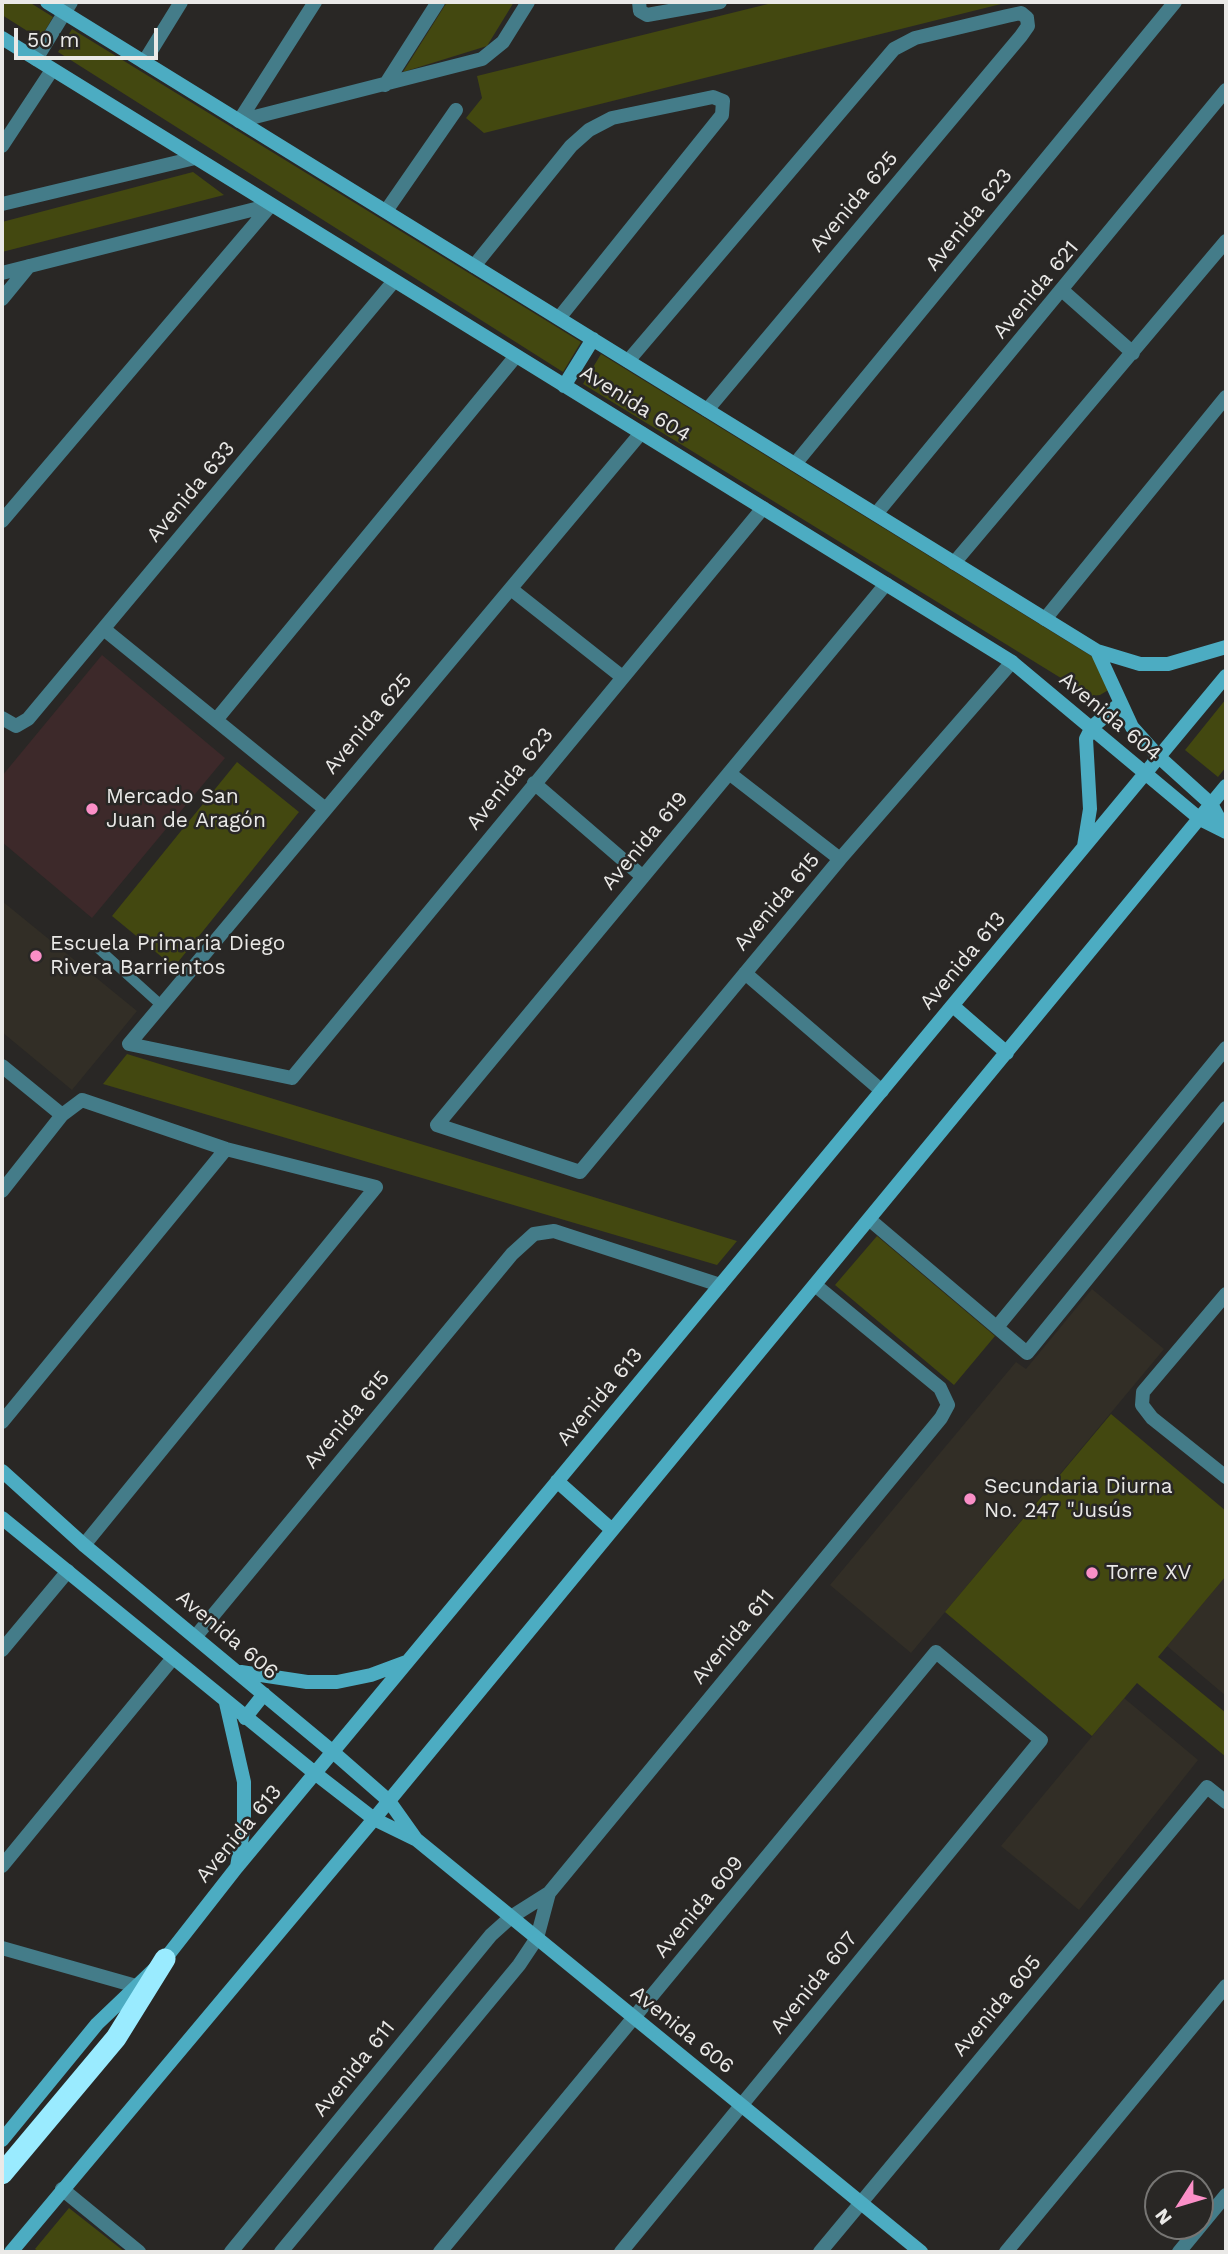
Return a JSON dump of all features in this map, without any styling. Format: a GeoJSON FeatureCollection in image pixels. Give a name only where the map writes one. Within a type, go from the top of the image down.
{"type":"FeatureCollection","features":[{"type":"Feature","properties":{"kind":"highway"},"geometry":{"type":"LineString","coordinates":[[2,2174],[116,2038],[165,1959]]}},
{"type":"Feature","properties":{"kind":"street","name":"Avenida 604"},"geometry":{"type":"LineString","coordinates":[[47,2],[68,7],[144,62],[1097,651],[1132,727],[1159,757],[1211,804],[1226,832]]}},
{"type":"Feature","properties":{"kind":"street"},"geometry":{"type":"LineString","coordinates":[[144,62],[181,2]]}},
{"type":"Feature","properties":{"kind":"street"},"geometry":{"type":"LineString","coordinates":[[239,121],[315,2]]}},
{"type":"Feature","properties":{"kind":"street"},"geometry":{"type":"LineString","coordinates":[[385,85],[438,2]]}},
{"type":"Feature","properties":{"kind":"street"},"geometry":{"type":"LineString","coordinates":[[239,121],[482,59],[503,42],[528,2]]}},
{"type":"Feature","properties":{"kind":"street"},"geometry":{"type":"LineString","coordinates":[[639,7],[655,15],[720,2]]}},
{"type":"Feature","properties":{"kind":"street","name":"Avenida 623"},"geometry":{"type":"LineString","coordinates":[[795,464],[1175,2]]}},
{"type":"Feature","properties":{"kind":"street"},"geometry":{"type":"LineString","coordinates":[[36,59],[68,7]]}},
{"type":"Feature","properties":{"kind":"street","name":"Avenida 625"},"geometry":{"type":"LineString","coordinates":[[628,361],[900,45],[915,38],[1021,13],[1027,18],[1028,26],[1021,36],[707,410]]}},
{"type":"Feature","properties":{"kind":"street","name":"Avenida 604"},"geometry":{"type":"LineString","coordinates":[[2,38],[1012,662],[1200,819],[1226,832]]}},
{"type":"Feature","properties":{"kind":"street"},"geometry":{"type":"LineString","coordinates":[[2,146],[52,70]]}},
{"type":"Feature","properties":{"kind":"street","name":"Avenida 621"},"geometry":{"type":"LineString","coordinates":[[876,514],[1063,291],[1226,90]]}},
{"type":"Feature","properties":{"kind":"street"},"geometry":{"type":"LineString","coordinates":[[474,266],[571,146],[589,130],[612,118],[662,107],[713,97],[723,101],[722,115],[559,318]]}},
{"type":"Feature","properties":{"kind":"street"},"geometry":{"type":"LineString","coordinates":[[386,211],[456,110]]}},
{"type":"Feature","properties":{"kind":"street"},"geometry":{"type":"LineString","coordinates":[[2,204],[195,158]]}},
{"type":"Feature","properties":{"kind":"street"},"geometry":{"type":"LineString","coordinates":[[2,273],[271,205]]}},
{"type":"Feature","properties":{"kind":"street"},"geometry":{"type":"LineString","coordinates":[[2,521],[271,205]]}},
{"type":"Feature","properties":{"kind":"street"},"geometry":{"type":"LineString","coordinates":[[954,563],[1226,241]]}},
{"type":"Feature","properties":{"kind":"street"},"geometry":{"type":"LineString","coordinates":[[2,299],[29,266]]}},
{"type":"Feature","properties":{"kind":"street","name":"Avenida 633"},"geometry":{"type":"LineString","coordinates":[[2,718],[16,726],[28,719],[394,281]]}},
{"type":"Feature","properties":{"kind":"street"},"geometry":{"type":"LineString","coordinates":[[1063,291],[1133,353]]}},
{"type":"Feature","properties":{"kind":"street"},"geometry":{"type":"LineString","coordinates":[[564,386],[593,339]]}},
{"type":"Feature","properties":{"kind":"street"},"geometry":{"type":"LineString","coordinates":[[216,720],[516,356]]}},
{"type":"Feature","properties":{"kind":"street"},"geometry":{"type":"LineString","coordinates":[[1045,619],[1226,397]]}},
{"type":"Feature","properties":{"kind":"street","name":"Avenida 625"},"geometry":{"type":"LineString","coordinates":[[128,1044],[641,433]]}},
{"type":"Feature","properties":{"kind":"street","name":"Avenida 623"},"geometry":{"type":"LineString","coordinates":[[128,1044],[292,1078],[762,508]]}},
{"type":"Feature","properties":{"kind":"street","name":"Avenida 619"},"geometry":{"type":"LineString","coordinates":[[580,1172],[437,1125],[886,584]]}},
{"type":"Feature","properties":{"kind":"street"},"geometry":{"type":"LineString","coordinates":[[510,589],[621,676]]}},
{"type":"Feature","properties":{"kind":"street"},"geometry":{"type":"LineString","coordinates":[[105,630],[324,808]]}},
{"type":"Feature","properties":{"kind":"street"},"geometry":{"type":"LineString","coordinates":[[1097,651],[1140,664],[1168,664],[1226,647]]}},
{"type":"Feature","properties":{"kind":"street","name":"Avenida 615"},"geometry":{"type":"LineString","coordinates":[[580,1172],[840,859],[1012,662]]}},
{"type":"Feature","properties":{"kind":"street","name":"Avenida 613"},"geometry":{"type":"LineString","coordinates":[[2,2140],[97,2024],[165,1959],[237,1867],[1226,676]]}},
{"type":"Feature","properties":{"kind":"street"},"geometry":{"type":"LineString","coordinates":[[1083,849],[1090,809],[1086,739],[1091,727],[1121,703]]}},
{"type":"Feature","properties":{"kind":"street"},"geometry":{"type":"LineString","coordinates":[[729,773],[840,859]]}},
{"type":"Feature","properties":{"kind":"street"},"geometry":{"type":"LineString","coordinates":[[534,783],[643,877]]}},
{"type":"Feature","properties":{"kind":"street"},"geometry":{"type":"LineString","coordinates":[[12,2252],[374,1819],[1226,786]]}},
{"type":"Feature","properties":{"kind":"street"},"geometry":{"type":"LineString","coordinates":[[745,973],[882,1091]]}},
{"type":"Feature","properties":{"kind":"street"},"geometry":{"type":"LineString","coordinates":[[953,1006],[1007,1053]]}},
{"type":"Feature","properties":{"kind":"street"},"geometry":{"type":"LineString","coordinates":[[997,1326],[1226,1048]]}},
{"type":"Feature","properties":{"kind":"street"},"geometry":{"type":"LineString","coordinates":[[2,1066],[62,1115]]}},
{"type":"Feature","properties":{"kind":"street"},"geometry":{"type":"LineString","coordinates":[[2,1191],[62,1115],[82,1100],[226,1150],[376,1187],[84,1545]]}},
{"type":"Feature","properties":{"kind":"street"},"geometry":{"type":"LineString","coordinates":[[870,1220],[1027,1353],[1226,1108]]}},
{"type":"Feature","properties":{"kind":"street"},"geometry":{"type":"LineString","coordinates":[[2,1422],[226,1150]]}},
{"type":"Feature","properties":{"kind":"street","name":"Avenida 615"},"geometry":{"type":"LineString","coordinates":[[196,1636],[512,1254],[534,1234],[554,1231],[720,1285]]}},
{"type":"Feature","properties":{"kind":"street","name":"Avenida 611"},"geometry":{"type":"LineString","coordinates":[[231,2252],[491,1935],[511,1917],[549,1894],[941,1418],[947,1405],[940,1388],[815,1285]]}},
{"type":"Feature","properties":{"kind":"street"},"geometry":{"type":"LineString","coordinates":[[1226,1294],[1143,1392],[1142,1405],[1152,1418],[1226,1477]]}},
{"type":"Feature","properties":{"kind":"street","name":"Avenida 606"},"geometry":{"type":"LineString","coordinates":[[2,1471],[84,1545],[333,1752],[388,1801],[417,1840]]}},
{"type":"Feature","properties":{"kind":"street"},"geometry":{"type":"LineString","coordinates":[[557,1482],[612,1530]]}},
{"type":"Feature","properties":{"kind":"street","name":"Avenida 606"},"geometry":{"type":"LineString","coordinates":[[2,1518],[316,1774],[374,1819],[417,1840],[921,2252]]}},
{"type":"Feature","properties":{"kind":"street"},"geometry":{"type":"LineString","coordinates":[[2,1650],[68,1571]]}},
{"type":"Feature","properties":{"kind":"street","name":"Avenida 607"},"geometry":{"type":"LineString","coordinates":[[621,2252],[1041,1740],[936,1653]]}},
{"type":"Feature","properties":{"kind":"street","name":"Avenida 609"},"geometry":{"type":"LineString","coordinates":[[440,2252],[936,1653]]}},
{"type":"Feature","properties":{"kind":"street"},"geometry":{"type":"LineString","coordinates":[[2,1866],[173,1658]]}},
{"type":"Feature","properties":{"kind":"street"},"geometry":{"type":"LineString","coordinates":[[237,1671],[307,1682],[337,1682],[371,1675],[407,1662]]}},
{"type":"Feature","properties":{"kind":"street"},"geometry":{"type":"LineString","coordinates":[[245,1718],[264,1694]]}},
{"type":"Feature","properties":{"kind":"street"},"geometry":{"type":"LineString","coordinates":[[226,1703],[244,1782],[244,1825],[237,1867]]}},
{"type":"Feature","properties":{"kind":"street","name":"Avenida 605"},"geometry":{"type":"LineString","coordinates":[[820,2252],[1207,1787],[1226,1802]]}},
{"type":"Feature","properties":{"kind":"street","name":"Avenida 611"},"geometry":{"type":"LineString","coordinates":[[281,2252],[519,1965],[537,1938],[549,1894]]}},
{"type":"Feature","properties":{"kind":"street"},"geometry":{"type":"LineString","coordinates":[[2,1948],[136,1986]]}},
{"type":"Feature","properties":{"kind":"street"},"geometry":{"type":"LineString","coordinates":[[1006,2252],[1226,1986]]}},
{"type":"Feature","properties":{"kind":"street"},"geometry":{"type":"LineString","coordinates":[[62,2189],[139,2252]]}},
{"type":"Feature","properties":{"kind":"street"},"geometry":{"type":"LineString","coordinates":[[1179,2252],[1226,2196]]}},
{"type":"Feature","properties":{"kind":"lane"},"geometry":{"type":"LineString","coordinates":[[99,949],[161,1005]]}},
{"type":"Feature","properties":{"kind":"shaded area","name":"Mercado San Juan de Aragón"},"geometry":{"type":"Polygon","coordinates":[[[102,655],[225,758],[92,918],[2,842],[2,776],[102,655]]]}},
{"type":"Feature","properties":{"kind":"shaded area","name":"Escuela Primaria Diego Rivera Barrientos"},"geometry":{"type":"Polygon","coordinates":[[[2,901],[137,1011],[72,1090],[2,1032],[2,901]]]}},
{"type":"Feature","properties":{"kind":"shaded area","name":"Secundaria Diurna No. 247 \"Jusús"},"geometry":{"type":"Polygon","coordinates":[[[1092,1289],[1164,1349],[911,1653],[830,1585],[1016,1362],[1026,1369],[1092,1289]]]}},
{"type":"Feature","properties":{"kind":"shaded area"},"geometry":{"type":"Polygon","coordinates":[[[1226,1576],[1226,1696],[1167,1646],[1226,1576]]]}},
{"type":"Feature","properties":{"kind":"shaded area"},"geometry":{"type":"Polygon","coordinates":[[[1124,1698],[1198,1760],[1079,1910],[1001,1846],[1124,1698]]]}},
{"type":"Feature","properties":{"kind":"green space"},"geometry":{"type":"Polygon","coordinates":[[[2,2],[29,2],[53,17],[40,39],[2,15],[2,2]]]}},
{"type":"Feature","properties":{"kind":"green space"},"geometry":{"type":"Polygon","coordinates":[[[447,2],[514,2],[487,46],[403,72],[447,2]]]}},
{"type":"Feature","properties":{"kind":"green space"},"geometry":{"type":"Polygon","coordinates":[[[776,2],[1009,2],[484,133],[466,118],[482,98],[477,76],[776,2]]]}},
{"type":"Feature","properties":{"kind":"green space"},"geometry":{"type":"Polygon","coordinates":[[[72,29],[581,342],[563,372],[58,52],[72,29]]]}},
{"type":"Feature","properties":{"kind":"green space"},"geometry":{"type":"Polygon","coordinates":[[[193,172],[224,195],[2,252],[2,222],[193,172]]]}},
{"type":"Feature","properties":{"kind":"green space"},"geometry":{"type":"Polygon","coordinates":[[[601,354],[1096,659],[1110,689],[1092,696],[1082,691],[583,384],[601,354]]]}},
{"type":"Feature","properties":{"kind":"green space"},"geometry":{"type":"Polygon","coordinates":[[[1226,699],[1226,767],[1218,777],[1185,750],[1226,699]]]}},
{"type":"Feature","properties":{"kind":"green space"},"geometry":{"type":"Polygon","coordinates":[[[237,762],[299,812],[174,967],[112,916],[237,762]]]}},
{"type":"Feature","properties":{"kind":"green space"},"geometry":{"type":"Polygon","coordinates":[[[127,1054],[737,1241],[717,1265],[103,1084],[127,1054]]]}},
{"type":"Feature","properties":{"kind":"green space"},"geometry":{"type":"Polygon","coordinates":[[[877,1236],[995,1336],[954,1385],[835,1285],[877,1236]]]}},
{"type":"Feature","properties":{"kind":"green space"},"geometry":{"type":"Polygon","coordinates":[[[1111,1414],[1226,1511],[1226,1576],[1158,1657],[1226,1713],[1226,1757],[1137,1683],[1092,1736],[945,1612],[1111,1414]]]}},
{"type":"Feature","properties":{"kind":"green space"},"geometry":{"type":"Polygon","coordinates":[[[69,2208],[125,2252],[39,2252],[35,2249],[69,2208]]]}},
{"type":"Feature","properties":{"kind":"place","name":"Mercado San Juan de Aragón"},"geometry":{"type":"Point","coordinates":[92,809]}},
{"type":"Feature","properties":{"kind":"place","name":"Escuela Primaria Diego Rivera Barrientos"},"geometry":{"type":"Point","coordinates":[36,956]}},
{"type":"Feature","properties":{"kind":"place","name":"Secundaria Diurna No. 247 \"Jusús"},"geometry":{"type":"Point","coordinates":[970,1499]}},
{"type":"Feature","properties":{"kind":"place","name":"Torre XV"},"geometry":{"type":"Point","coordinates":[1092,1573]}}]}
